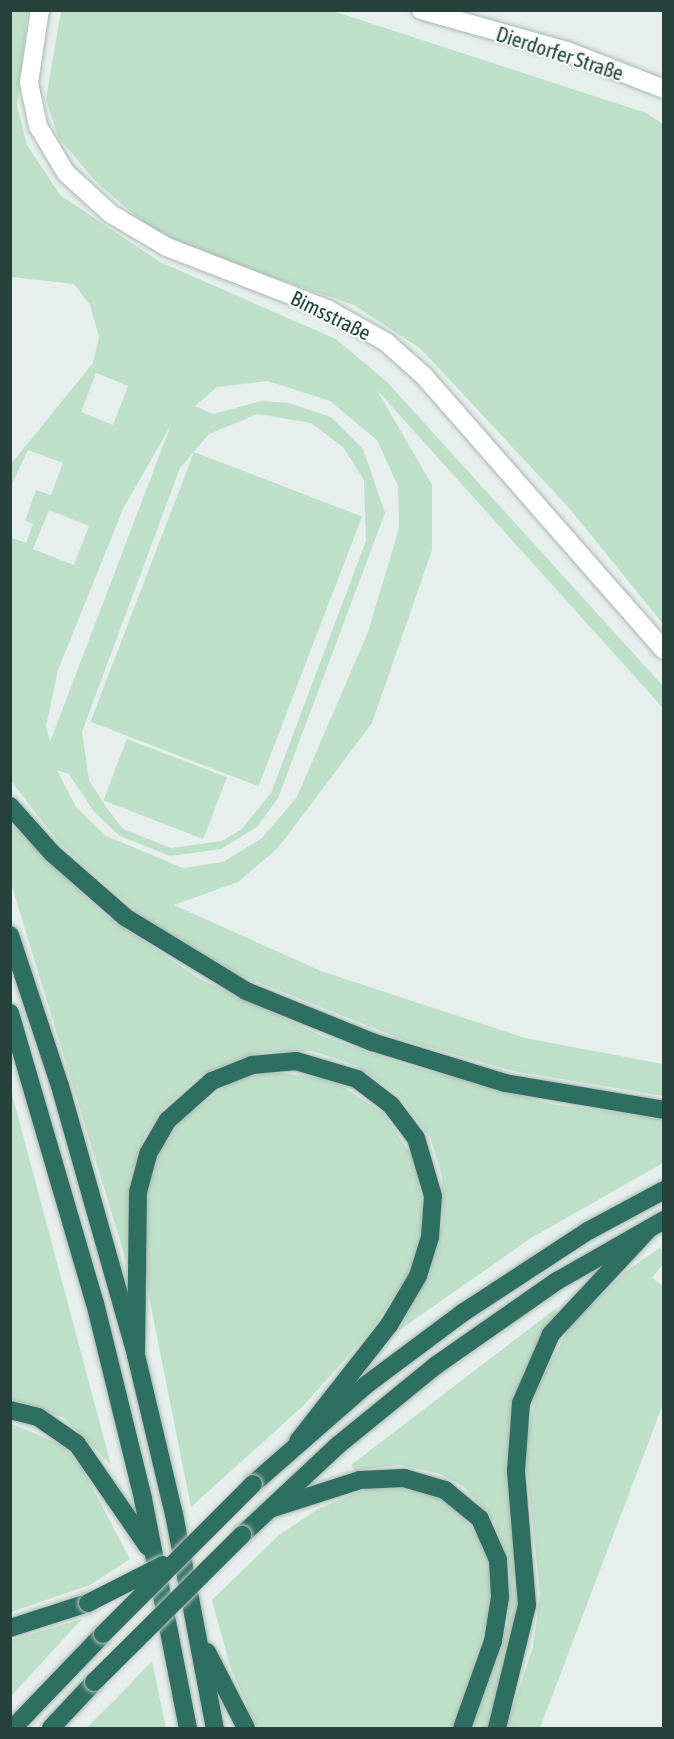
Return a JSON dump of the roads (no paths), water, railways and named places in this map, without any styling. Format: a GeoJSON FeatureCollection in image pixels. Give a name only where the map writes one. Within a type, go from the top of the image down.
{"type":"FeatureCollection","features":[{"type":"Feature","properties":{"kind":"highway"},"geometry":{"type":"LineString","coordinates":[[10,806],[52,853],[125,917],[246,991],[372,1042],[505,1083],[663,1110]]}},
{"type":"Feature","properties":{"kind":"highway"},"geometry":{"type":"LineString","coordinates":[[10,935],[60,1086],[136,1355],[198,1634],[214,1728]]}},
{"type":"Feature","properties":{"kind":"highway"},"geometry":{"type":"LineString","coordinates":[[10,1013],[95,1303],[154,1556],[188,1728]]}},
{"type":"Feature","properties":{"kind":"highway"},"geometry":{"type":"LineString","coordinates":[[136,1355],[138,1192],[148,1154],[168,1120],[204,1086],[252,1065],[296,1061],[357,1079],[391,1105],[416,1138],[433,1196],[430,1237],[418,1276],[395,1316],[298,1442]]}},
{"type":"Feature","properties":{"kind":"highway"},"geometry":{"type":"LineString","coordinates":[[13,1728],[175,1559],[298,1442],[499,1288],[663,1190]]}},
{"type":"Feature","properties":{"kind":"highway"},"geometry":{"type":"LineString","coordinates":[[51,1728],[94,1682],[266,1511],[435,1366],[558,1281],[657,1224]]}},
{"type":"Feature","properties":{"kind":"highway"},"geometry":{"type":"LineString","coordinates":[[497,1728],[527,1605],[516,1471],[521,1403],[551,1334],[657,1224]]}},
{"type":"Feature","properties":{"kind":"highway"},"geometry":{"type":"LineString","coordinates":[[10,1410],[38,1417],[77,1444],[154,1556]]}},
{"type":"Feature","properties":{"kind":"highway"},"geometry":{"type":"LineString","coordinates":[[266,1511],[360,1480],[404,1478],[446,1490],[480,1519],[498,1560],[500,1597],[493,1641],[462,1728]]}},
{"type":"Feature","properties":{"kind":"highway"},"geometry":{"type":"LineString","coordinates":[[10,1628],[88,1603],[175,1559]]}},
{"type":"Feature","properties":{"kind":"highway"},"geometry":{"type":"LineString","coordinates":[[198,1634],[246,1728]]}},
{"type":"Feature","properties":{"kind":"street","name":"Bimsstraße"},"geometry":{"type":"LineString","coordinates":[[40,10],[29,83],[38,126],[66,173],[111,214],[167,247],[327,309],[386,342],[424,376],[663,650]]}},
{"type":"Feature","properties":{"kind":"street","name":"Dierdorfer Straße"},"geometry":{"type":"LineString","coordinates":[[421,10],[567,51],[663,89]]}}]}
